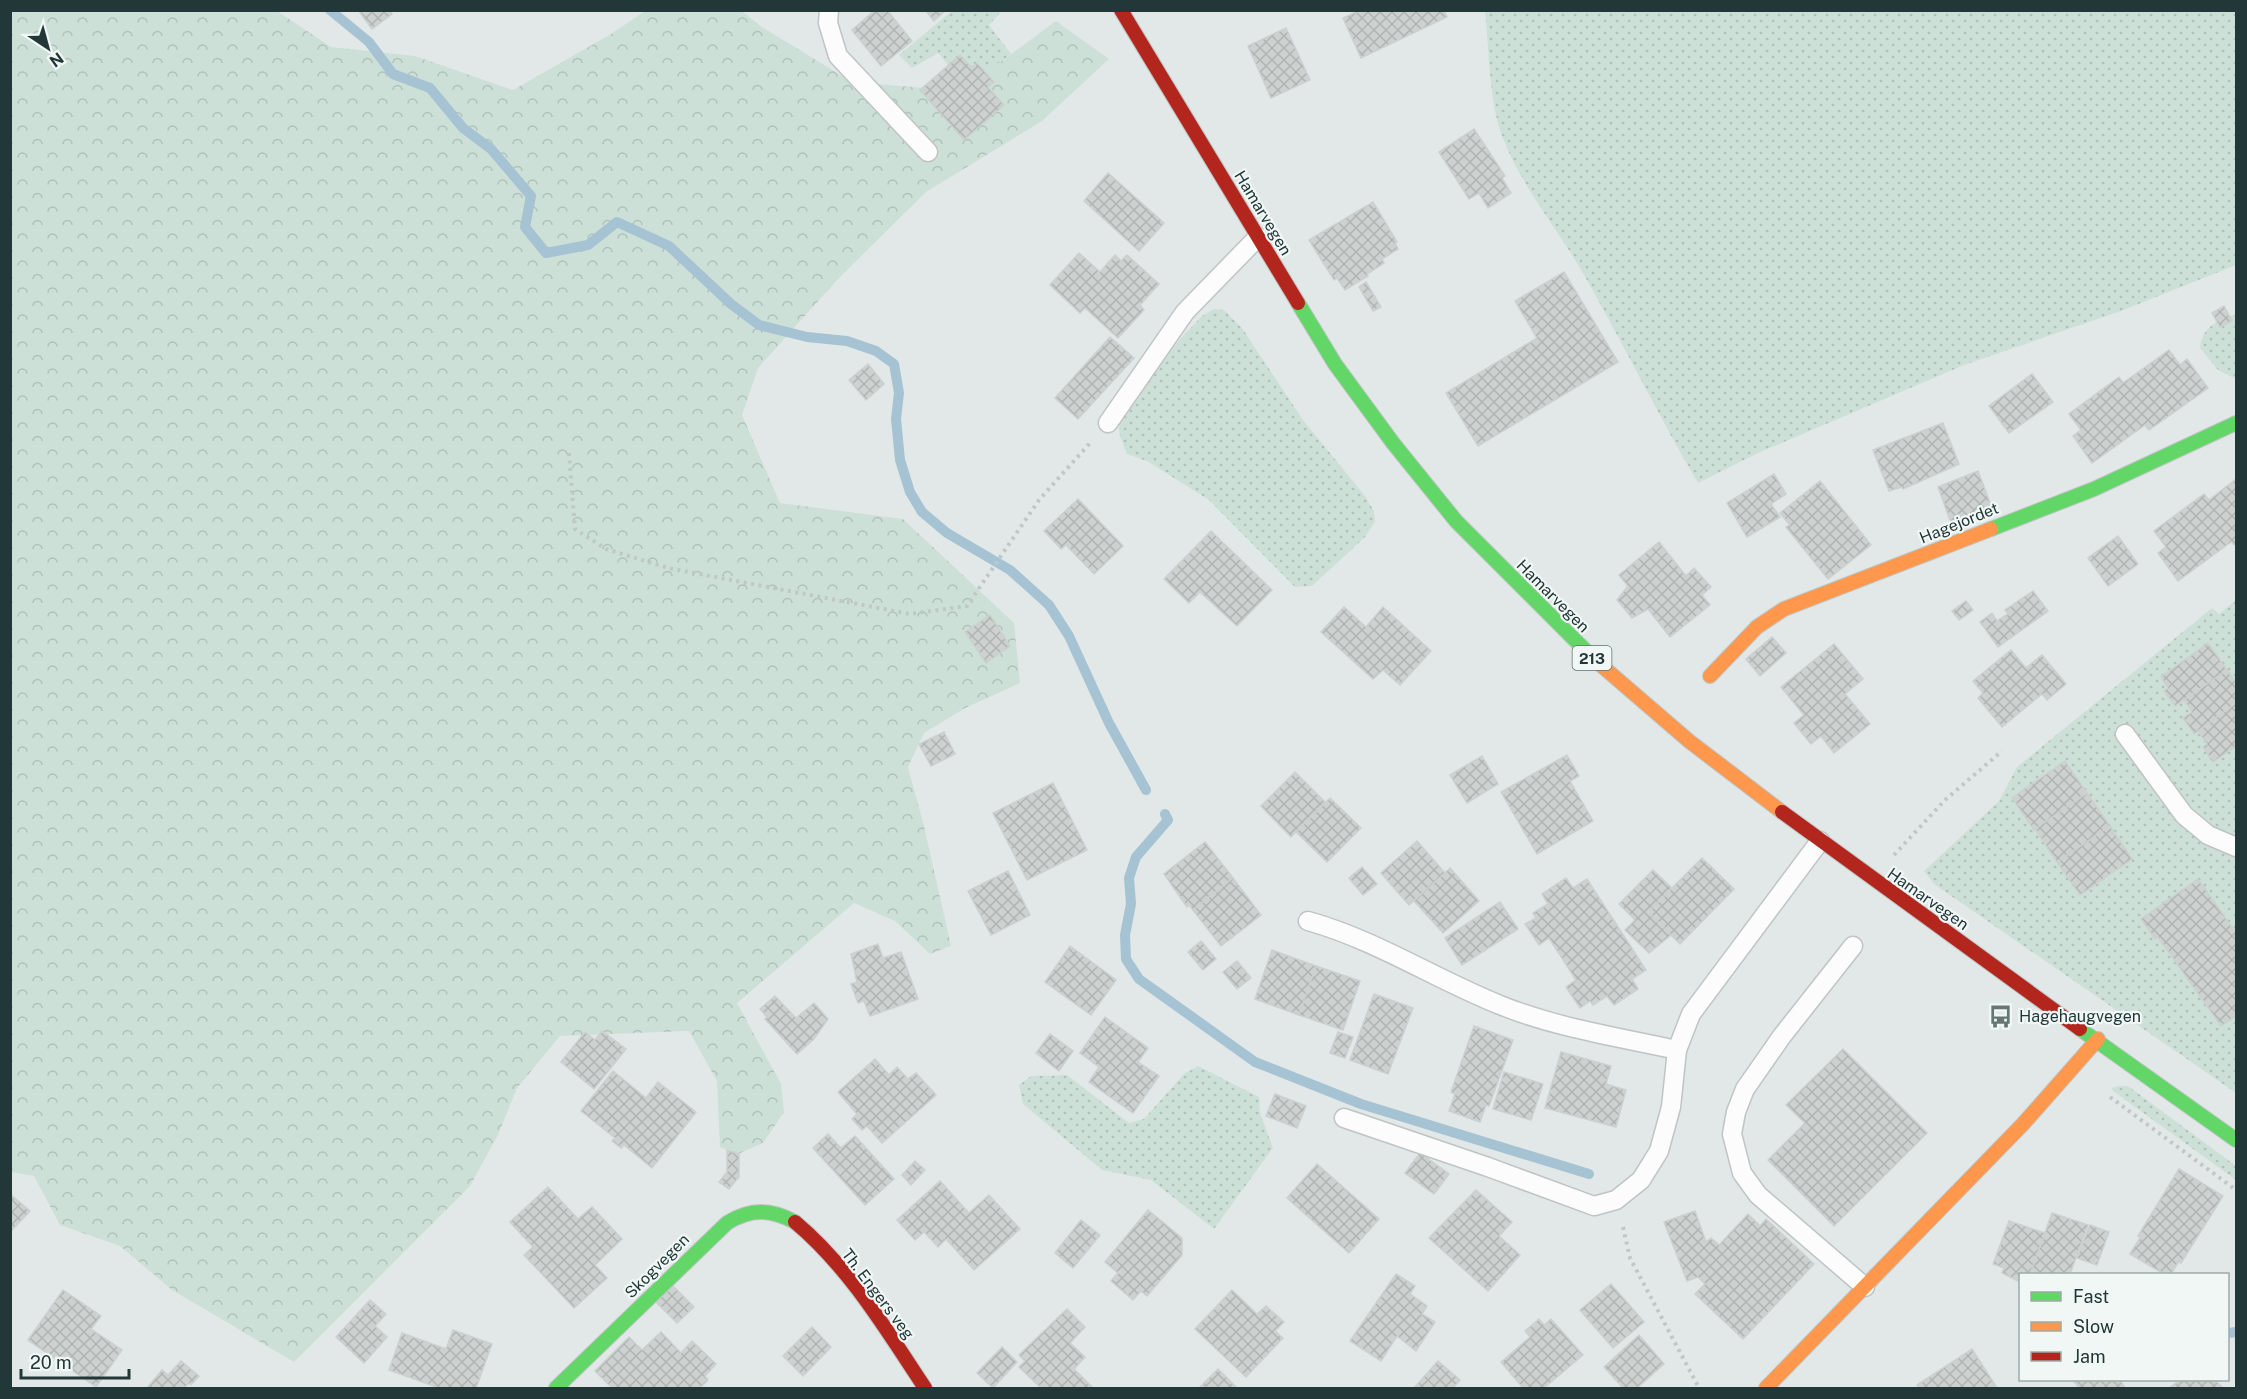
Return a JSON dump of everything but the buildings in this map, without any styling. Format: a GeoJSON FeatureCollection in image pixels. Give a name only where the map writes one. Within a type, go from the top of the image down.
{"type":"FeatureCollection","features":[{"type":"Feature","properties":{"kind":"main road","name":"Hamarvegen"},"geometry":{"type":"LineString","coordinates":[[1121,10],[1335,364],[1393,443],[1456,521],[1591,657],[1689,741],[1871,879],[2098,1039],[2236,1140]]}},
{"type":"Feature","properties":{"kind":"main road","name":"Hagejordet"},"geometry":{"type":"LineString","coordinates":[[1710,676],[1757,627],[1784,609],[2094,489],[2236,423]]}},
{"type":"Feature","properties":{"kind":"main road"},"geometry":{"type":"LineString","coordinates":[[1766,1389],[2023,1124],[2098,1039]]}},
{"type":"Feature","properties":{"kind":"main road","name":"Skogvegen"},"geometry":{"type":"LineString","coordinates":[[556,1389],[733,1216],[756,1210],[781,1214],[799,1222]]}},
{"type":"Feature","properties":{"kind":"main road","name":"Th. Engers veg"},"geometry":{"type":"LineString","coordinates":[[799,1222],[867,1305],[925,1389]]}},
{"type":"Feature","properties":{"kind":"lane"},"geometry":{"type":"LineString","coordinates":[[829,10],[828,23],[838,56],[928,152]]}},
{"type":"Feature","properties":{"kind":"lane"},"geometry":{"type":"LineString","coordinates":[[1108,423],[1185,312],[1258,237]]}},
{"type":"Feature","properties":{"kind":"lane"},"geometry":{"type":"LineString","coordinates":[[2125,734],[2184,815],[2208,835],[2236,847]]}},
{"type":"Feature","properties":{"kind":"lane"},"geometry":{"type":"LineString","coordinates":[[1344,1118],[1594,1206],[1616,1200],[1641,1180],[1659,1151],[1671,1107],[1677,1050],[1690,1014],[1820,841]]}},
{"type":"Feature","properties":{"kind":"lane"},"geometry":{"type":"LineString","coordinates":[[1308,921],[1347,932],[1458,987],[1540,1019],[1677,1050]]}},
{"type":"Feature","properties":{"kind":"lane"},"geometry":{"type":"LineString","coordinates":[[1853,946],[1782,1036],[1746,1089],[1736,1112],[1732,1134],[1735,1155],[1742,1173],[1758,1195],[1865,1287]]}},
{"type":"Feature","properties":{"kind":"path"},"geometry":{"type":"LineString","coordinates":[[569,453],[575,529],[606,549],[668,568],[910,614],[967,606],[1039,500],[1108,423]]}},
{"type":"Feature","properties":{"kind":"path"},"geometry":{"type":"LineString","coordinates":[[1871,879],[1945,800],[2002,751]]}},
{"type":"Feature","properties":{"kind":"path"},"geometry":{"type":"LineString","coordinates":[[2110,1097],[2236,1190]]}},
{"type":"Feature","properties":{"kind":"path"},"geometry":{"type":"LineString","coordinates":[[1616,1200],[1630,1258],[1699,1389]]}},
{"type":"Feature","properties":{"kind":"green space"},"geometry":{"type":"Polygon","coordinates":[[[953,10],[1002,11],[989,25],[1011,54],[967,87],[938,53],[912,68],[899,55],[953,10]]]}},
{"type":"Feature","properties":{"kind":"green space"},"geometry":{"type":"Polygon","coordinates":[[[10,11],[277,11],[331,47],[415,56],[513,90],[611,34],[645,11],[742,11],[762,27],[852,82],[961,91],[1056,21],[1109,59],[1042,121],[926,192],[838,279],[758,368],[742,415],[780,503],[903,519],[1014,623],[1020,683],[965,708],[924,733],[908,767],[951,946],[930,954],[895,921],[854,903],[737,1003],[781,1084],[784,1112],[763,1143],[738,1154],[720,1147],[717,1081],[689,1031],[560,1036],[517,1088],[498,1135],[470,1186],[294,1362],[172,1290],[120,1246],[60,1225],[34,1176],[11,1172],[10,11]]]}},
{"type":"Feature","properties":{"kind":"green space"},"geometry":{"type":"Polygon","coordinates":[[[1485,11],[2236,11],[2236,265],[2121,311],[1964,365],[1758,453],[1698,483],[1584,275],[1528,188],[1509,152],[1501,133],[1494,104],[1485,11]]]}},
{"type":"Feature","properties":{"kind":"green space"},"geometry":{"type":"Polygon","coordinates":[[[1214,309],[1224,310],[1242,328],[1303,420],[1365,496],[1374,511],[1375,522],[1365,537],[1312,586],[1295,587],[1209,500],[1147,461],[1127,454],[1120,436],[1118,421],[1158,363],[1202,316],[1214,309]]]}},
{"type":"Feature","properties":{"kind":"green space"},"geometry":{"type":"Polygon","coordinates":[[[2236,315],[2236,379],[2218,370],[2200,348],[2203,335],[2210,327],[2217,322],[2220,327],[2231,321],[2229,316],[2236,315]]]}},
{"type":"Feature","properties":{"kind":"green space"},"geometry":{"type":"Polygon","coordinates":[[[2236,600],[2236,1093],[1934,884],[1924,871],[1999,801],[2017,767],[2212,608],[2219,614],[2236,600]]]}},
{"type":"Feature","properties":{"kind":"green space"},"geometry":{"type":"Polygon","coordinates":[[[1198,1066],[1259,1097],[1260,1113],[1273,1148],[1214,1229],[1151,1180],[1102,1170],[1023,1104],[1019,1085],[1031,1076],[1067,1075],[1129,1123],[1144,1119],[1184,1074],[1198,1066]]]}},
{"type":"Feature","properties":{"kind":"green space"},"geometry":{"type":"Polygon","coordinates":[[[2128,1086],[2236,1166],[2236,1180],[2113,1091],[2112,1088],[2128,1086]]]}},
{"type":"Feature","properties":{"kind":"waterway"},"geometry":{"type":"LineString","coordinates":[[330,10],[369,42],[393,74],[430,88],[463,128],[491,149],[531,196],[525,227],[546,253],[588,245],[617,222],[669,246],[731,304],[759,325],[807,337],[847,341],[876,351],[894,364],[899,393],[896,419],[900,460],[910,492],[922,512],[947,533],[1010,570],[1049,605],[1069,636],[1109,723],[1146,790]]}},
{"type":"Feature","properties":{"kind":"waterway"},"geometry":{"type":"LineString","coordinates":[[1165,814],[1168,820],[1136,857],[1129,878],[1131,904],[1125,935],[1126,959],[1139,979],[1255,1062],[1361,1104],[1589,1174]]}},
{"type":"Feature","properties":{"kind":"waterway"},"geometry":{"type":"LineString","coordinates":[[2229,1333],[2236,1332]]}},
{"type":"Feature","properties":{"kind":"traffic: fast"},"geometry":{"type":"LineString","coordinates":[[1298,303],[1335,364],[1393,443],[1456,521],[1595,660]]}},
{"type":"Feature","properties":{"kind":"traffic: fast"},"geometry":{"type":"LineString","coordinates":[[1991,529],[2094,489],[2236,423]]}},
{"type":"Feature","properties":{"kind":"traffic: fast"},"geometry":{"type":"LineString","coordinates":[[2080,1029],[2236,1140]]}},
{"type":"Feature","properties":{"kind":"traffic: fast"},"geometry":{"type":"LineString","coordinates":[[556,1388],[727,1223],[744,1215],[761,1212],[778,1215],[795,1222]]}},
{"type":"Feature","properties":{"kind":"traffic: slow"},"geometry":{"type":"LineString","coordinates":[[1710,676],[1757,627],[1784,609],[1991,529]]}},
{"type":"Feature","properties":{"kind":"traffic: slow"},"geometry":{"type":"LineString","coordinates":[[1595,660],[1689,741],[1782,812]]}},
{"type":"Feature","properties":{"kind":"traffic: slow"},"geometry":{"type":"LineString","coordinates":[[1766,1388],[2023,1124],[2098,1039]]}},
{"type":"Feature","properties":{"kind":"traffic: jam"},"geometry":{"type":"LineString","coordinates":[[1121,10],[1298,303]]}},
{"type":"Feature","properties":{"kind":"traffic: jam"},"geometry":{"type":"LineString","coordinates":[[1782,812],[2080,1029]]}},
{"type":"Feature","properties":{"kind":"traffic: jam"},"geometry":{"type":"LineString","coordinates":[[795,1222],[815,1240],[850,1279],[925,1388]]}},
{"type":"Feature","properties":{"kind":"place","name":"Hagehaugvegen"},"geometry":{"type":"Point","coordinates":[2001,1016]}}]}
